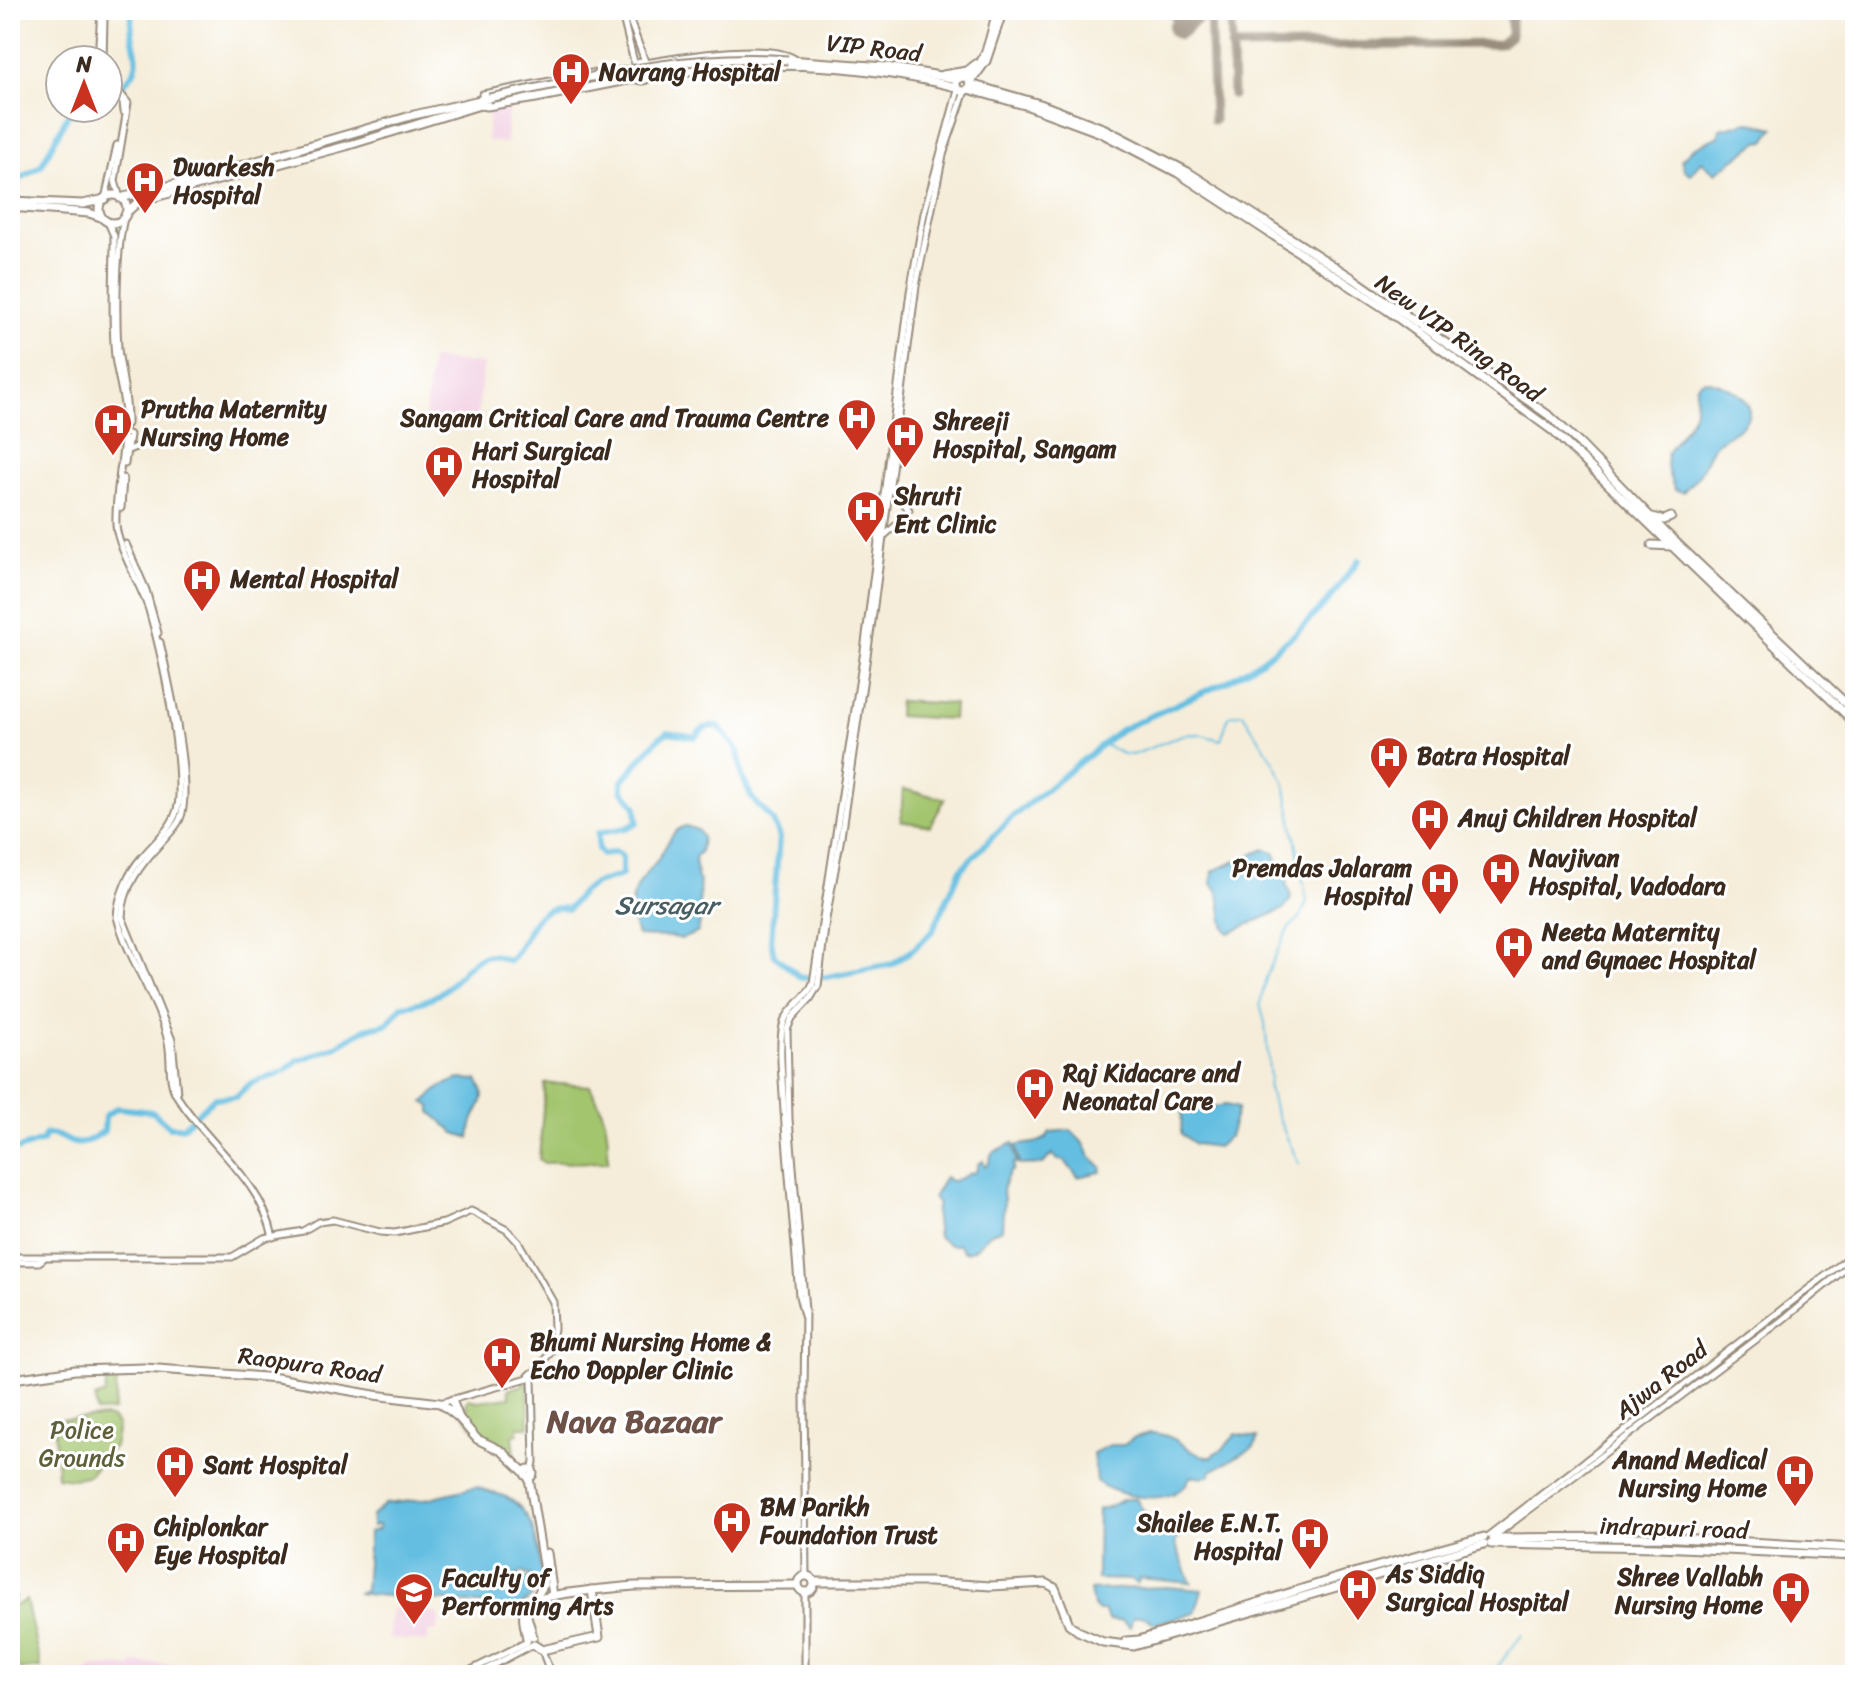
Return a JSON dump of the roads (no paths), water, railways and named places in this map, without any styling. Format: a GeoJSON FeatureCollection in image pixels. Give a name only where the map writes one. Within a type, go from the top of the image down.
{"type":"FeatureCollection","features":[{"type":"Feature","properties":{"kind":"main road"},"geometry":{"type":"LineString","coordinates":[[101,44],[102,10]]}},
{"type":"Feature","properties":{"kind":"main road"},"geometry":{"type":"LineString","coordinates":[[623,10],[651,69],[647,78]]}},
{"type":"Feature","properties":{"kind":"main road"},"geometry":{"type":"LineString","coordinates":[[623,10],[637,78]]}},
{"type":"Feature","properties":{"kind":"main road"},"geometry":{"type":"LineString","coordinates":[[1000,10],[980,65],[962,84],[926,203],[914,267],[881,536],[816,984],[810,999],[792,1018],[787,1036],[789,1119],[804,1317],[806,1576],[814,1583],[990,1588],[1053,1586]]}},
{"type":"Feature","properties":{"kind":"main road"},"geometry":{"type":"LineString","coordinates":[[480,102],[482,96],[494,93],[641,63],[699,55],[788,56],[792,63]]}},
{"type":"Feature","properties":{"kind":"main road"},"geometry":{"type":"LineString","coordinates":[[20,205],[83,204],[112,196],[120,198],[267,159],[414,115],[677,62],[741,58],[792,63]]}},
{"type":"Feature","properties":{"kind":"main road"},"geometry":{"type":"LineString","coordinates":[[10,204],[89,213],[116,223],[138,202],[344,146],[480,102],[524,100],[705,68],[792,63]]}},
{"type":"Feature","properties":{"kind":"main road","name":"VIP Road"},"geometry":{"type":"LineString","coordinates":[[792,63],[962,84]]}},
{"type":"Feature","properties":{"kind":"main road","name":"VIP Road"},"geometry":{"type":"LineString","coordinates":[[792,63],[886,67],[962,84]]}},
{"type":"Feature","properties":{"kind":"main road"},"geometry":{"type":"LineString","coordinates":[[933,76],[967,71],[980,65]]}},
{"type":"Feature","properties":{"kind":"main road"},"geometry":{"type":"LineString","coordinates":[[881,536],[928,221],[962,84]]}},
{"type":"Feature","properties":{"kind":"main road","name":"New VIP Ring Road"},"geometry":{"type":"LineString","coordinates":[[962,84],[1045,105],[1108,130],[1188,172],[1387,310],[1535,417],[1708,577],[1855,723]]}},
{"type":"Feature","properties":{"kind":"main road","name":"New VIP Ring Road"},"geometry":{"type":"LineString","coordinates":[[962,84],[1101,133],[1228,201],[1354,279],[1551,417],[1672,543]]}},
{"type":"Feature","properties":{"kind":"main road"},"geometry":{"type":"LineString","coordinates":[[125,100],[128,105],[115,181],[125,204],[117,272],[115,351],[126,437],[120,529],[153,613],[176,716],[184,801],[179,822],[143,862],[133,879],[122,906],[122,917],[172,1040],[177,1096]]}},
{"type":"Feature","properties":{"kind":"main road"},"geometry":{"type":"LineString","coordinates":[[117,272],[114,236],[100,205],[105,199],[125,100]]}},
{"type":"Feature","properties":{"kind":"main road"},"geometry":{"type":"LineString","coordinates":[[126,437],[116,527],[148,608],[153,629],[173,729],[179,795],[174,819],[129,877],[118,905],[117,917],[168,1041],[172,1088],[264,1206],[273,1237]]}},
{"type":"Feature","properties":{"kind":"main road"},"geometry":{"type":"LineString","coordinates":[[126,451],[147,442]]}},
{"type":"Feature","properties":{"kind":"main road"},"geometry":{"type":"LineString","coordinates":[[890,484],[909,510]]}},
{"type":"Feature","properties":{"kind":"main road"},"geometry":{"type":"LineString","coordinates":[[869,517],[881,536]]}},
{"type":"Feature","properties":{"kind":"main road"},"geometry":{"type":"LineString","coordinates":[[1649,517],[1671,521],[1672,543],[1652,545]]}},
{"type":"Feature","properties":{"kind":"main road"},"geometry":{"type":"LineString","coordinates":[[881,536],[902,520]]}},
{"type":"Feature","properties":{"kind":"main road","name":"New VIP Ring Road"},"geometry":{"type":"LineString","coordinates":[[1743,611],[1855,712]]}},
{"type":"Feature","properties":{"kind":"main road"},"geometry":{"type":"LineString","coordinates":[[10,1259],[39,1262],[44,1258],[232,1257],[252,1244],[303,1231],[318,1222],[333,1220],[395,1233],[414,1231],[471,1211],[507,1230],[519,1243],[553,1302],[554,1328],[550,1353],[532,1376],[440,1403]]}},
{"type":"Feature","properties":{"kind":"main road","name":"Ajwa Road"},"geometry":{"type":"LineString","coordinates":[[1489,1539],[1855,1253]]}},
{"type":"Feature","properties":{"kind":"main road","name":"Ajwa Road"},"geometry":{"type":"LineString","coordinates":[[1489,1539],[1781,1321],[1855,1261]]}},
{"type":"Feature","properties":{"kind":"main road","name":"Raopura Road"},"geometry":{"type":"LineString","coordinates":[[10,1380],[75,1370],[150,1369],[277,1378],[440,1403]]}},
{"type":"Feature","properties":{"kind":"main road"},"geometry":{"type":"LineString","coordinates":[[532,1376],[534,1462],[529,1474],[544,1571],[543,1586],[525,1609],[531,1642],[542,1650],[551,1675]]}},
{"type":"Feature","properties":{"kind":"main road"},"geometry":{"type":"LineString","coordinates":[[452,1400],[459,1418]]}},
{"type":"Feature","properties":{"kind":"main road"},"geometry":{"type":"LineString","coordinates":[[440,1403],[459,1418],[477,1439],[502,1451],[529,1474],[547,1549],[553,1596]]}},
{"type":"Feature","properties":{"kind":"main road","name":"indrapuri road"},"geometry":{"type":"LineString","coordinates":[[1216,1621],[1489,1539],[1660,1537],[1855,1548]]}},
{"type":"Feature","properties":{"kind":"main road","name":"indrapuri road"},"geometry":{"type":"LineString","coordinates":[[1489,1539],[1855,1556]]}},
{"type":"Feature","properties":{"kind":"main road"},"geometry":{"type":"LineString","coordinates":[[798,1585],[799,1579],[806,1576]]}},
{"type":"Feature","properties":{"kind":"main road"},"geometry":{"type":"LineString","coordinates":[[814,1583],[909,1581],[991,1586],[1039,1582],[1053,1586]]}},
{"type":"Feature","properties":{"kind":"main road"},"geometry":{"type":"LineString","coordinates":[[805,1592],[811,1590],[814,1583]]}},
{"type":"Feature","properties":{"kind":"main road"},"geometry":{"type":"LineString","coordinates":[[533,1602],[553,1596],[634,1586],[798,1585],[805,1592],[805,1675]]}},
{"type":"Feature","properties":{"kind":"main road"},"geometry":{"type":"LineString","coordinates":[[1053,1586],[1069,1624],[1089,1637],[1114,1644],[1138,1646],[1216,1621]]}},
{"type":"Feature","properties":{"kind":"main road"},"geometry":{"type":"LineString","coordinates":[[542,1650],[599,1637],[592,1590]]}},
{"type":"Feature","properties":{"kind":"main road"},"geometry":{"type":"LineString","coordinates":[[1066,1618],[1097,1637],[1131,1642],[1216,1621]]}},
{"type":"Feature","properties":{"kind":"main road"},"geometry":{"type":"LineString","coordinates":[[461,1675],[531,1642]]}},
{"type":"Feature","properties":{"kind":"main road"},"geometry":{"type":"LineString","coordinates":[[475,1675],[531,1642]]}},
{"type":"Feature","properties":{"kind":"water"},"geometry":{"type":"Polygon","coordinates":[[[1749,122],[1774,128],[1765,141],[1758,142],[1716,173],[1701,161],[1691,174],[1685,171],[1681,160],[1693,148],[1719,136],[1720,129],[1749,122]]]}},
{"type":"Feature","properties":{"kind":"water"},"geometry":{"type":"Polygon","coordinates":[[[1705,380],[1737,393],[1744,399],[1749,413],[1742,426],[1718,442],[1700,473],[1683,492],[1675,490],[1669,475],[1667,456],[1693,415],[1698,383],[1705,380]]]}},
{"type":"Feature","properties":{"kind":"water","name":"Sursagar"},"geometry":{"type":"Polygon","coordinates":[[[686,826],[698,830],[702,837],[700,852],[695,857],[700,881],[697,933],[681,939],[637,935],[632,907],[637,888],[672,836],[686,826]]]}},
{"type":"Feature","properties":{"kind":"water"},"geometry":{"type":"Polygon","coordinates":[[[1265,849],[1274,852],[1282,872],[1288,878],[1286,884],[1290,900],[1284,909],[1229,933],[1223,922],[1219,895],[1212,884],[1213,871],[1265,849]]]}},
{"type":"Feature","properties":{"kind":"water"},"geometry":{"type":"Polygon","coordinates":[[[459,1079],[477,1080],[483,1093],[470,1138],[455,1133],[424,1102],[442,1086],[459,1079]]]}},
{"type":"Feature","properties":{"kind":"water"},"geometry":{"type":"Polygon","coordinates":[[[1182,1105],[1191,1110],[1226,1105],[1238,1108],[1229,1137],[1217,1147],[1195,1144],[1181,1134],[1182,1105]]]}},
{"type":"Feature","properties":{"kind":"water"},"geometry":{"type":"Polygon","coordinates":[[[1071,1130],[1085,1145],[1090,1157],[1102,1167],[1101,1172],[1078,1177],[1064,1160],[1058,1160],[1052,1154],[1043,1164],[1019,1165],[1016,1146],[1039,1142],[1050,1132],[1071,1130]]]}},
{"type":"Feature","properties":{"kind":"water"},"geometry":{"type":"Polygon","coordinates":[[[1013,1143],[1017,1164],[1013,1163],[1003,1187],[1002,1229],[990,1234],[973,1250],[965,1252],[959,1245],[950,1245],[938,1237],[935,1211],[938,1204],[933,1198],[945,1177],[954,1181],[976,1172],[978,1164],[983,1161],[985,1166],[988,1165],[992,1153],[1013,1143]]]}},
{"type":"Feature","properties":{"kind":"water"},"geometry":{"type":"Polygon","coordinates":[[[1150,1433],[1170,1437],[1196,1453],[1212,1458],[1236,1434],[1258,1438],[1254,1447],[1213,1470],[1209,1476],[1190,1477],[1173,1494],[1161,1497],[1132,1496],[1096,1481],[1093,1453],[1110,1445],[1124,1445],[1135,1437],[1150,1433]]]}},
{"type":"Feature","properties":{"kind":"water"},"geometry":{"type":"Polygon","coordinates":[[[476,1487],[506,1497],[524,1512],[530,1522],[537,1545],[541,1580],[521,1572],[516,1575],[540,1583],[529,1599],[512,1608],[357,1593],[365,1591],[369,1532],[379,1529],[378,1525],[372,1526],[372,1516],[385,1504],[421,1500],[476,1487]]]}},
{"type":"Feature","properties":{"kind":"water"},"geometry":{"type":"Polygon","coordinates":[[[1124,1499],[1136,1499],[1151,1518],[1181,1534],[1175,1543],[1191,1583],[1140,1578],[1137,1584],[1132,1580],[1097,1579],[1098,1509],[1124,1499]]]}},
{"type":"Feature","properties":{"kind":"water"},"geometry":{"type":"Polygon","coordinates":[[[1167,1587],[1202,1590],[1195,1613],[1156,1624],[1143,1616],[1133,1617],[1130,1627],[1123,1621],[1108,1620],[1105,1611],[1098,1611],[1093,1606],[1090,1590],[1167,1587]]]}},
{"type":"Feature","properties":{"kind":"waterway"},"geometry":{"type":"LineString","coordinates":[[124,84],[136,66],[132,10]]}},
{"type":"Feature","properties":{"kind":"waterway"},"geometry":{"type":"LineString","coordinates":[[10,185],[41,166],[63,124]]}},
{"type":"Feature","properties":{"kind":"waterway"},"geometry":{"type":"LineString","coordinates":[[10,1152],[42,1141],[46,1134],[72,1143],[84,1143],[104,1131],[105,1116],[117,1108],[153,1112],[170,1127],[183,1127],[214,1098],[236,1097],[251,1083],[283,1072],[297,1061],[333,1048],[365,1029],[387,1024],[402,1006],[424,1001],[439,993],[477,959],[491,955],[509,961],[538,917],[555,908],[568,909],[583,891],[596,883],[622,875],[622,857],[615,852],[603,855],[598,849],[598,833],[637,823],[636,806],[622,790],[622,781],[659,738],[668,732],[695,737],[706,728],[719,727],[738,751],[742,776],[752,798],[772,820],[779,837],[771,941],[774,955],[801,978],[827,977],[892,964],[914,949],[933,930],[961,869],[1012,817],[1120,730],[1228,681],[1262,660],[1296,633],[1328,601],[1359,560]]}},
{"type":"Feature","properties":{"kind":"waterway"},"geometry":{"type":"LineString","coordinates":[[1102,744],[1123,754],[1133,755],[1182,735],[1198,734],[1221,740],[1229,716],[1242,713],[1285,784],[1307,901],[1273,961],[1260,1004],[1265,1023],[1268,1084],[1274,1109],[1299,1164]]}},
{"type":"Feature","properties":{"kind":"waterway"},"geometry":{"type":"LineString","coordinates":[[1491,1675],[1522,1635]]}},
{"type":"Feature","properties":{"kind":"place","name":"Navrang Hospital"},"geometry":{"type":"Point","coordinates":[571,106]}},
{"type":"Feature","properties":{"kind":"place","name":"Dwarkesh Hospital"},"geometry":{"type":"Point","coordinates":[145,215]}},
{"type":"Feature","properties":{"kind":"place","name":"Sangam Critical Care and Trauma Centre"},"geometry":{"type":"Point","coordinates":[857,452]}},
{"type":"Feature","properties":{"kind":"place","name":"Prutha Maternity Nursing Home"},"geometry":{"type":"Point","coordinates":[113,457]}},
{"type":"Feature","properties":{"kind":"place","name":"Shreeji Hospital, Sangam"},"geometry":{"type":"Point","coordinates":[905,469]}},
{"type":"Feature","properties":{"kind":"place","name":"Hari Surgical Hospital"},"geometry":{"type":"Point","coordinates":[444,499]}},
{"type":"Feature","properties":{"kind":"place","name":"Shruti Ent Clinic"},"geometry":{"type":"Point","coordinates":[866,544]}},
{"type":"Feature","properties":{"kind":"place","name":"Mental Hospital"},"geometry":{"type":"Point","coordinates":[202,613]}},
{"type":"Feature","properties":{"kind":"place","name":"Batra Hospital"},"geometry":{"type":"Point","coordinates":[1389,790]}},
{"type":"Feature","properties":{"kind":"place","name":"Anuj Children Hospital"},"geometry":{"type":"Point","coordinates":[1430,852]}},
{"type":"Feature","properties":{"kind":"place","name":"Navjivan Hospital, Vadodara"},"geometry":{"type":"Point","coordinates":[1501,906]}},
{"type":"Feature","properties":{"kind":"place","name":"Premdas Jalaram Hospital"},"geometry":{"type":"Point","coordinates":[1440,916]}},
{"type":"Feature","properties":{"kind":"place","name":"Neeta Maternity and Gynaec Hospital"},"geometry":{"type":"Point","coordinates":[1514,980]}},
{"type":"Feature","properties":{"kind":"place","name":"Raj Kidacare and Neonatal Care"},"geometry":{"type":"Point","coordinates":[1035,1121]}},
{"type":"Feature","properties":{"kind":"place","name":"Bhumi Nursing Home & Echo Doppler Clinic"},"geometry":{"type":"Point","coordinates":[502,1390]}},
{"type":"Feature","properties":{"kind":"place","name":"Sant Hospital"},"geometry":{"type":"Point","coordinates":[175,1499]}},
{"type":"Feature","properties":{"kind":"place","name":"Anand Medical Nursing Home"},"geometry":{"type":"Point","coordinates":[1795,1508]}},
{"type":"Feature","properties":{"kind":"place","name":"BM Parikh Foundation Trust"},"geometry":{"type":"Point","coordinates":[732,1555]}},
{"type":"Feature","properties":{"kind":"place","name":"Shailee E.N.T. Hospital"},"geometry":{"type":"Point","coordinates":[1310,1571]}},
{"type":"Feature","properties":{"kind":"place","name":"Chiplonkar Eye Hospital"},"geometry":{"type":"Point","coordinates":[126,1575]}},
{"type":"Feature","properties":{"kind":"place","name":"As Siddiq Surgical Hospital"},"geometry":{"type":"Point","coordinates":[1358,1622]}},
{"type":"Feature","properties":{"kind":"place","name":"Shree Vallabh Nursing Home"},"geometry":{"type":"Point","coordinates":[1791,1625]}},
{"type":"Feature","properties":{"kind":"place","name":"Faculty of Performing Arts"},"geometry":{"type":"Point","coordinates":[414,1626]}},
{"type":"Feature","properties":{"kind":"district","name":"Nava Bazaar"},"geometry":{"type":"Point","coordinates":[634,1421]}},
{"type":"Feature","properties":{"kind":"park label","name":"Police Grounds"},"geometry":{"type":"Point","coordinates":[82,1444]}}]}
